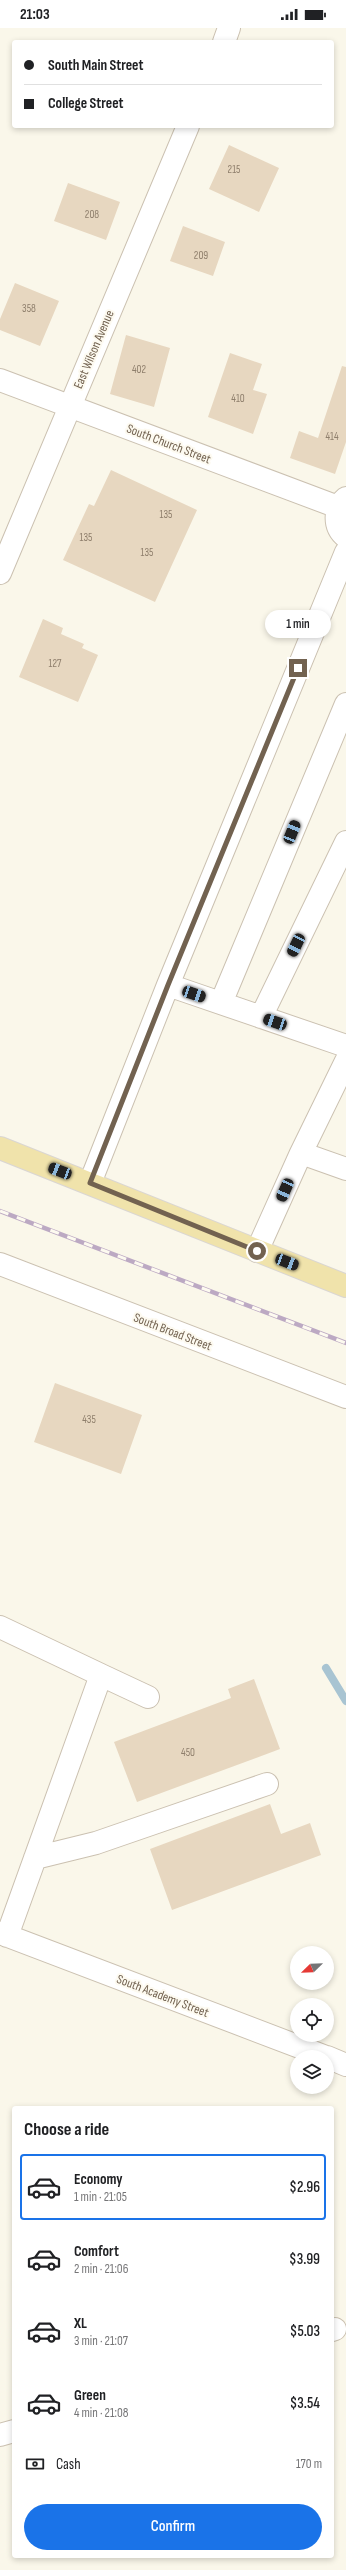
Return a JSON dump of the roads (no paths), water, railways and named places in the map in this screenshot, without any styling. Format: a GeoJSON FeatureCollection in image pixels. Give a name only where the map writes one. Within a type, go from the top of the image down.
{"type":"FeatureCollection","features":[{"type":"Feature","properties":{"kind":"main road"},"geometry":{"type":"LineString","coordinates":[[0,1148],[346,1286]]}},
{"type":"Feature","properties":{"kind":"street"},"geometry":{"type":"LineString","coordinates":[[225,40],[230,28]]}},
{"type":"Feature","properties":{"kind":"street","name":"East Wilson Avenue"},"geometry":{"type":"LineString","coordinates":[[2,563],[187,128]]}},
{"type":"Feature","properties":{"kind":"street","name":"South Church Street"},"geometry":{"type":"LineString","coordinates":[[0,380],[69,406],[342,502]]}},
{"type":"Feature","properties":{"kind":"street"},"geometry":{"type":"LineString","coordinates":[[342,502],[336,516],[338,526],[346,537]]}},
{"type":"Feature","properties":{"kind":"street"},"geometry":{"type":"LineString","coordinates":[[90,1183],[168,985],[346,552]]}},
{"type":"Feature","properties":{"kind":"street"},"geometry":{"type":"LineString","coordinates":[[221,1003],[346,704]]}},
{"type":"Feature","properties":{"kind":"street"},"geometry":{"type":"LineString","coordinates":[[261,1017],[346,842]]}},
{"type":"Feature","properties":{"kind":"street"},"geometry":{"type":"LineString","coordinates":[[168,985],[346,1046]]}},
{"type":"Feature","properties":{"kind":"street"},"geometry":{"type":"LineString","coordinates":[[257,1251],[346,1061]]}},
{"type":"Feature","properties":{"kind":"street"},"geometry":{"type":"LineString","coordinates":[[302,1153],[346,1169]]}},
{"type":"Feature","properties":{"kind":"street","name":"South Broad Street"},"geometry":{"type":"LineString","coordinates":[[0,1264],[346,1397]]}},
{"type":"Feature","properties":{"kind":"street"},"geometry":{"type":"LineString","coordinates":[[0,1627],[148,1697]]}},
{"type":"Feature","properties":{"kind":"street"},"geometry":{"type":"LineString","coordinates":[[3,1935],[35,1858],[101,1676]]}},
{"type":"Feature","properties":{"kind":"street"},"geometry":{"type":"LineString","coordinates":[[35,1858],[96,1843],[267,1784]]}},
{"type":"Feature","properties":{"kind":"street","name":"South Academy Street"},"geometry":{"type":"LineString","coordinates":[[3,1935],[308,2050]]}},
{"type":"Feature","properties":{"kind":"street","name":"South Academy Street"},"geometry":{"type":"LineString","coordinates":[[334,2060],[346,2064]]}},
{"type":"Feature","properties":{"kind":"street"},"geometry":{"type":"LineString","coordinates":[[0,2435],[12,2432]]}},
{"type":"Feature","properties":{"kind":"waterway"},"geometry":{"type":"LineString","coordinates":[[326,1668],[346,1701]]}},
{"type":"Feature","properties":{"kind":"railway"},"geometry":{"type":"LineString","coordinates":[[0,1211],[346,1343]]}}]}
